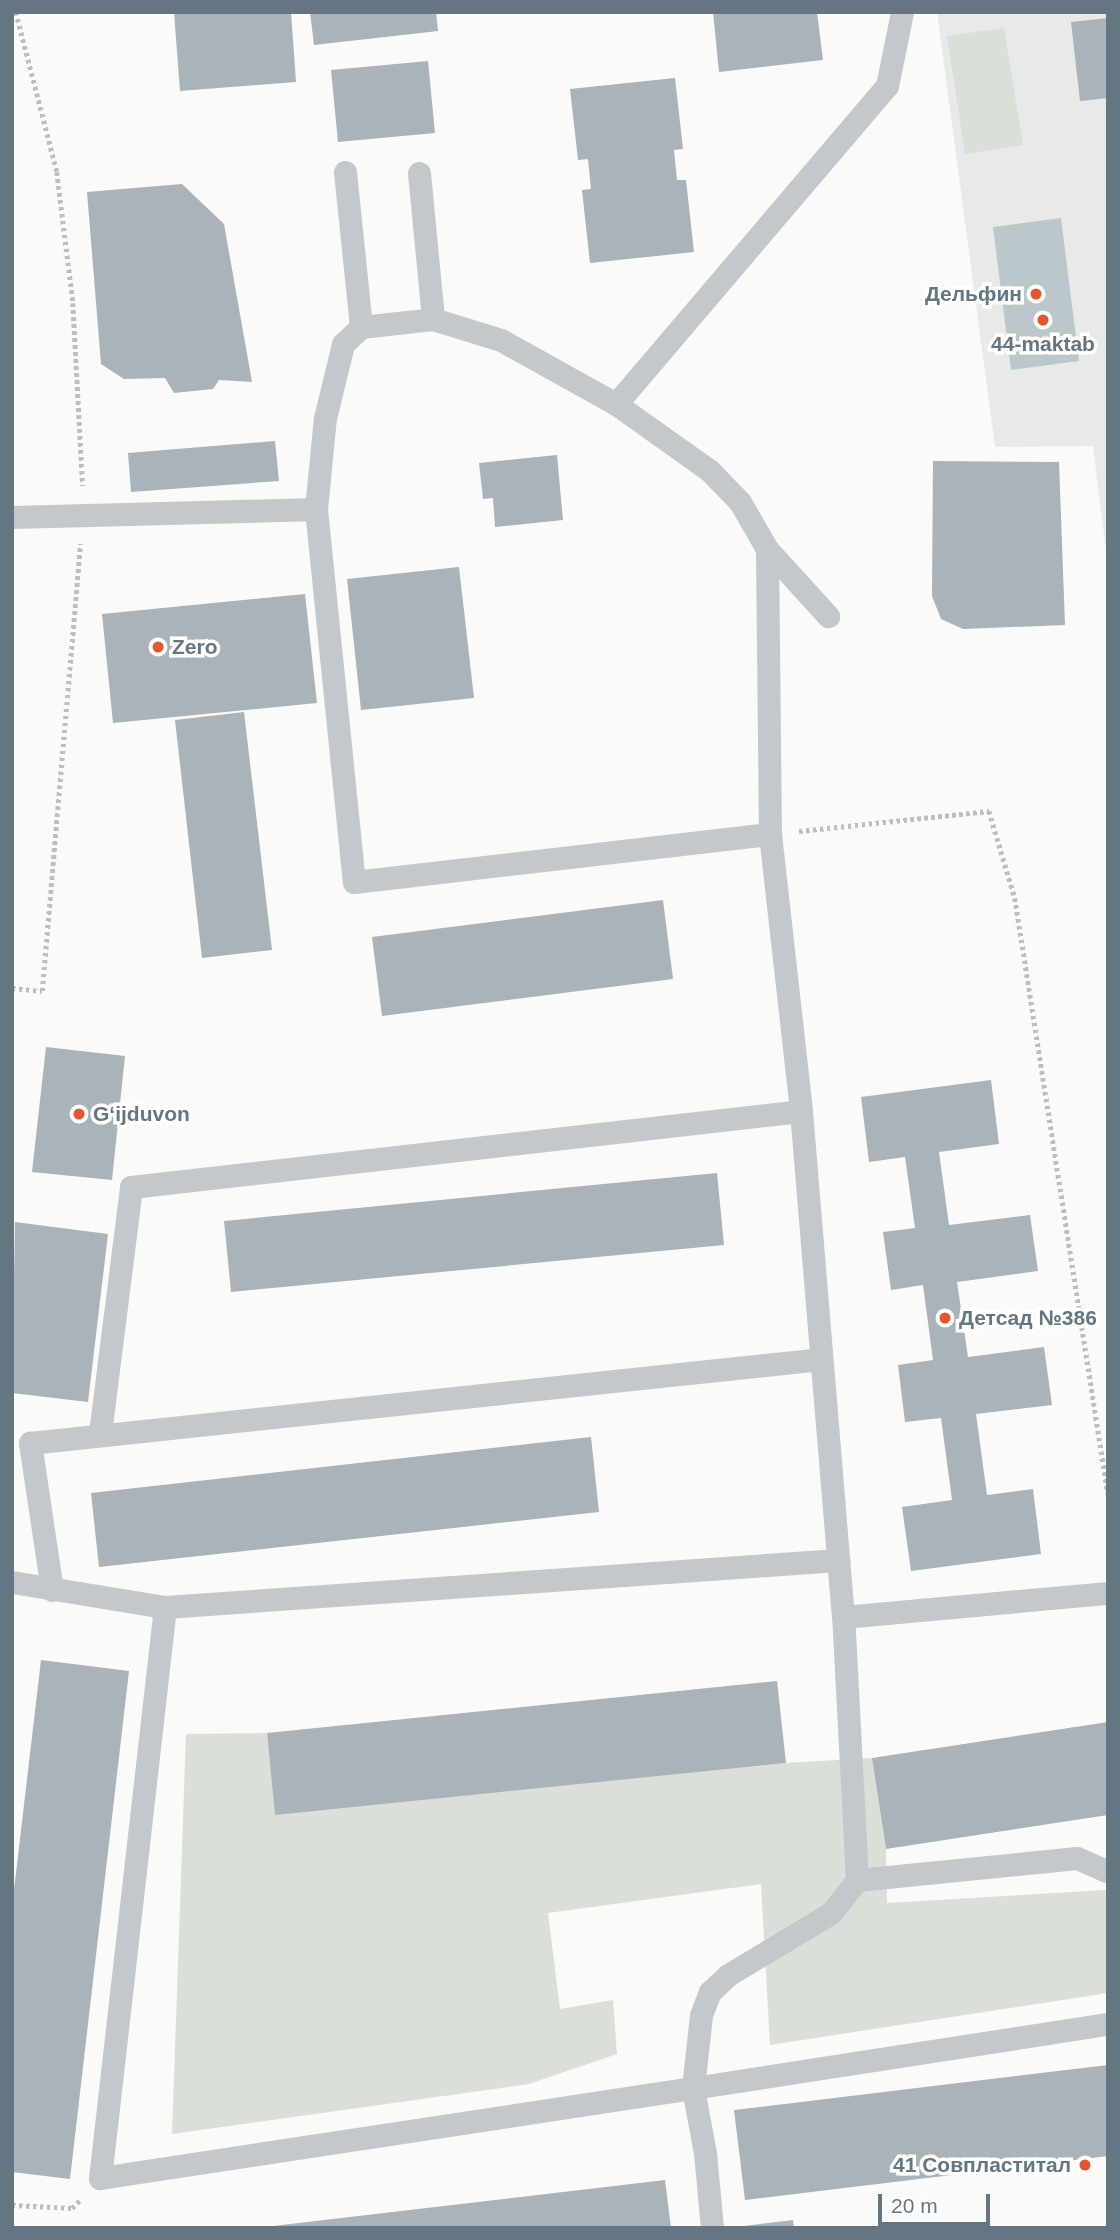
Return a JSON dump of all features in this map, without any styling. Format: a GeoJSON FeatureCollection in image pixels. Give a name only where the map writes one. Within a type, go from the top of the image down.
{"type":"FeatureCollection","features":[{"type":"Feature","properties":{"kind":"lane"},"geometry":{"type":"LineString","coordinates":[[616,404],[887,86],[902,12]]}},
{"type":"Feature","properties":{"kind":"lane"},"geometry":{"type":"LineString","coordinates":[[345,172],[361,327]]}},
{"type":"Feature","properties":{"kind":"lane"},"geometry":{"type":"LineString","coordinates":[[419,173],[433,319]]}},
{"type":"Feature","properties":{"kind":"lane"},"geometry":{"type":"LineString","coordinates":[[770,834],[354,882],[316,509],[335,367],[343,344],[361,327],[433,319],[501,340],[616,404],[709,470],[740,502],[767,549],[828,616]]}},
{"type":"Feature","properties":{"kind":"lane"},"geometry":{"type":"LineString","coordinates":[[12,517],[316,509]]}},
{"type":"Feature","properties":{"kind":"lane"},"geometry":{"type":"LineString","coordinates":[[712,2228],[705,2153],[693,2088],[701,2015],[710,1992],[728,1975],[831,1913],[857,1880],[843,1617],[801,1111],[770,834],[767,549]]}},
{"type":"Feature","properties":{"kind":"lane"},"geometry":{"type":"LineString","coordinates":[[100,1433],[131,1187],[801,1111]]}},
{"type":"Feature","properties":{"kind":"lane"},"geometry":{"type":"LineString","coordinates":[[52,1590],[30,1443],[100,1433],[821,1359]]}},
{"type":"Feature","properties":{"kind":"lane"},"geometry":{"type":"LineString","coordinates":[[12,1581],[52,1590],[165,1606],[838,1560]]}},
{"type":"Feature","properties":{"kind":"lane"},"geometry":{"type":"LineString","coordinates":[[843,1617],[1108,1593]]}},
{"type":"Feature","properties":{"kind":"lane"},"geometry":{"type":"LineString","coordinates":[[165,1606],[100,2179],[1108,2024]]}},
{"type":"Feature","properties":{"kind":"lane"},"geometry":{"type":"LineString","coordinates":[[857,1880],[1077,1858],[1108,1872]]}},
{"type":"Feature","properties":{"kind":"path"},"geometry":{"type":"LineString","coordinates":[[770,834],[989,811],[1015,898],[1108,1494]]}},
{"type":"Feature","properties":{"kind":"path"},"geometry":{"type":"LineString","coordinates":[[12,2205],[72,2208],[100,2179]]}},
{"type":"Feature","properties":{"kind":"shaded area","name":"44-maktab"},"geometry":{"type":"Polygon","coordinates":[[[937,12],[1108,12],[1108,568],[1093,446],[995,447],[937,12]]]}},
{"type":"Feature","properties":{"kind":"shaded area"},"geometry":{"type":"Polygon","coordinates":[[[1004,28],[1023,145],[965,154],[947,36],[1004,28]]]}},
{"type":"Feature","properties":{"kind":"shaded area","name":"Дельфин"},"geometry":{"type":"Polygon","coordinates":[[[1061,218],[1079,361],[1011,370],[993,227],[1061,218]]]}},
{"type":"Feature","properties":{"kind":"shaded area"},"geometry":{"type":"Polygon","coordinates":[[[267,1733],[275,1814],[786,1763],[872,1758],[886,1849],[887,1903],[1106,1890],[1108,1993],[770,2045],[761,1884],[548,1913],[560,2009],[613,2000],[617,2054],[529,2084],[172,2134],[186,1734],[267,1733]]]}},
{"type":"Feature","properties":{"kind":"building"},"geometry":{"type":"Polygon","coordinates":[[[174,12],[291,12],[296,82],[180,91],[174,12]]]}},
{"type":"Feature","properties":{"kind":"building"},"geometry":{"type":"Polygon","coordinates":[[[310,12],[436,12],[438,31],[314,45],[310,12]]]}},
{"type":"Feature","properties":{"kind":"building"},"geometry":{"type":"Polygon","coordinates":[[[713,12],[817,12],[823,60],[719,72],[713,12]]]}},
{"type":"Feature","properties":{"kind":"building"},"geometry":{"type":"Polygon","coordinates":[[[1108,18],[1108,98],[1080,101],[1071,22],[1108,18]]]}},
{"type":"Feature","properties":{"kind":"building"},"geometry":{"type":"Polygon","coordinates":[[[428,61],[435,133],[338,142],[331,70],[428,61]]]}},
{"type":"Feature","properties":{"kind":"building"},"geometry":{"type":"Polygon","coordinates":[[[675,78],[683,149],[674,150],[677,180],[686,180],[694,252],[590,263],[582,190],[591,189],[588,159],[578,160],[570,89],[675,78]]]}},
{"type":"Feature","properties":{"kind":"building"},"geometry":{"type":"Polygon","coordinates":[[[182,184],[224,224],[252,382],[219,380],[213,389],[174,393],[165,378],[124,379],[101,364],[87,192],[182,184]]]}},
{"type":"Feature","properties":{"kind":"building"},"geometry":{"type":"Polygon","coordinates":[[[275,441],[279,481],[131,492],[128,453],[275,441]]]}},
{"type":"Feature","properties":{"kind":"building"},"geometry":{"type":"Polygon","coordinates":[[[557,455],[563,520],[495,527],[493,498],[483,499],[479,463],[557,455]]]}},
{"type":"Feature","properties":{"kind":"building"},"geometry":{"type":"Polygon","coordinates":[[[933,461],[1059,462],[1065,625],[963,629],[941,619],[932,596],[933,461]]]}},
{"type":"Feature","properties":{"kind":"building"},"geometry":{"type":"Polygon","coordinates":[[[459,567],[474,698],[361,710],[347,579],[459,567]]]}},
{"type":"Feature","properties":{"kind":"building"},"geometry":{"type":"Polygon","coordinates":[[[305,594],[317,703],[113,723],[102,614],[305,594]]]}},
{"type":"Feature","properties":{"kind":"building"},"geometry":{"type":"Polygon","coordinates":[[[244,712],[272,950],[202,958],[175,720],[244,712]]]}},
{"type":"Feature","properties":{"kind":"building"},"geometry":{"type":"Polygon","coordinates":[[[663,900],[673,979],[382,1016],[372,937],[663,900]]]}},
{"type":"Feature","properties":{"kind":"building","name":"Gʻijduvon"},"geometry":{"type":"Polygon","coordinates":[[[46,1047],[125,1056],[112,1180],[32,1172],[46,1047]]]}},
{"type":"Feature","properties":{"kind":"building","name":"Детсад №386"},"geometry":{"type":"Polygon","coordinates":[[[991,1080],[999,1144],[939,1152],[949,1225],[1030,1215],[1038,1271],[957,1282],[968,1357],[1044,1347],[1052,1405],[976,1414],[987,1495],[1033,1489],[1041,1554],[911,1571],[902,1507],[952,1500],[941,1418],[905,1422],[898,1365],[933,1360],[923,1285],[891,1290],[883,1232],[915,1228],[905,1157],[869,1162],[861,1097],[991,1080]]]}},
{"type":"Feature","properties":{"kind":"building"},"geometry":{"type":"Polygon","coordinates":[[[717,1173],[724,1245],[231,1292],[224,1221],[717,1173]]]}},
{"type":"Feature","properties":{"kind":"building"},"geometry":{"type":"Polygon","coordinates":[[[15,1222],[108,1234],[88,1402],[12,1393],[15,1222]]]}},
{"type":"Feature","properties":{"kind":"building"},"geometry":{"type":"Polygon","coordinates":[[[591,1437],[599,1512],[99,1567],[91,1493],[591,1437]]]}},
{"type":"Feature","properties":{"kind":"building"},"geometry":{"type":"Polygon","coordinates":[[[41,1660],[129,1671],[70,2179],[12,2172],[12,1907],[41,1660]]]}},
{"type":"Feature","properties":{"kind":"building"},"geometry":{"type":"Polygon","coordinates":[[[777,1681],[786,1763],[275,1815],[267,1733],[777,1681]]]}},
{"type":"Feature","properties":{"kind":"building"},"geometry":{"type":"Polygon","coordinates":[[[1108,1722],[1108,1815],[886,1849],[872,1758],[1108,1722]]]}},
{"type":"Feature","properties":{"kind":"building"},"geometry":{"type":"Polygon","coordinates":[[[1108,2065],[1108,2156],[745,2200],[734,2110],[1108,2065]]]}},
{"type":"Feature","properties":{"kind":"building"},"geometry":{"type":"Polygon","coordinates":[[[665,2180],[671,2228],[273,2228],[273,2226],[665,2180]]]}},
{"type":"Feature","properties":{"kind":"building"},"geometry":{"type":"Polygon","coordinates":[[[793,2220],[794,2228],[744,2228],[744,2226],[793,2220]]]}},
{"type":"Feature","properties":{"kind":"place","name":"Дельфин"},"geometry":{"type":"Point","coordinates":[1036,294]}},
{"type":"Feature","properties":{"kind":"place","name":"44-maktab"},"geometry":{"type":"Point","coordinates":[1043,320]}},
{"type":"Feature","properties":{"kind":"place","name":"Zero"},"geometry":{"type":"Point","coordinates":[158,647]}},
{"type":"Feature","properties":{"kind":"place","name":"Gʻijduvon"},"geometry":{"type":"Point","coordinates":[79,1114]}},
{"type":"Feature","properties":{"kind":"place","name":"Детсад №386"},"geometry":{"type":"Point","coordinates":[945,1318]}},
{"type":"Feature","properties":{"kind":"place","name":"41 Совпластитал"},"geometry":{"type":"Point","coordinates":[1085,2165]}}]}
